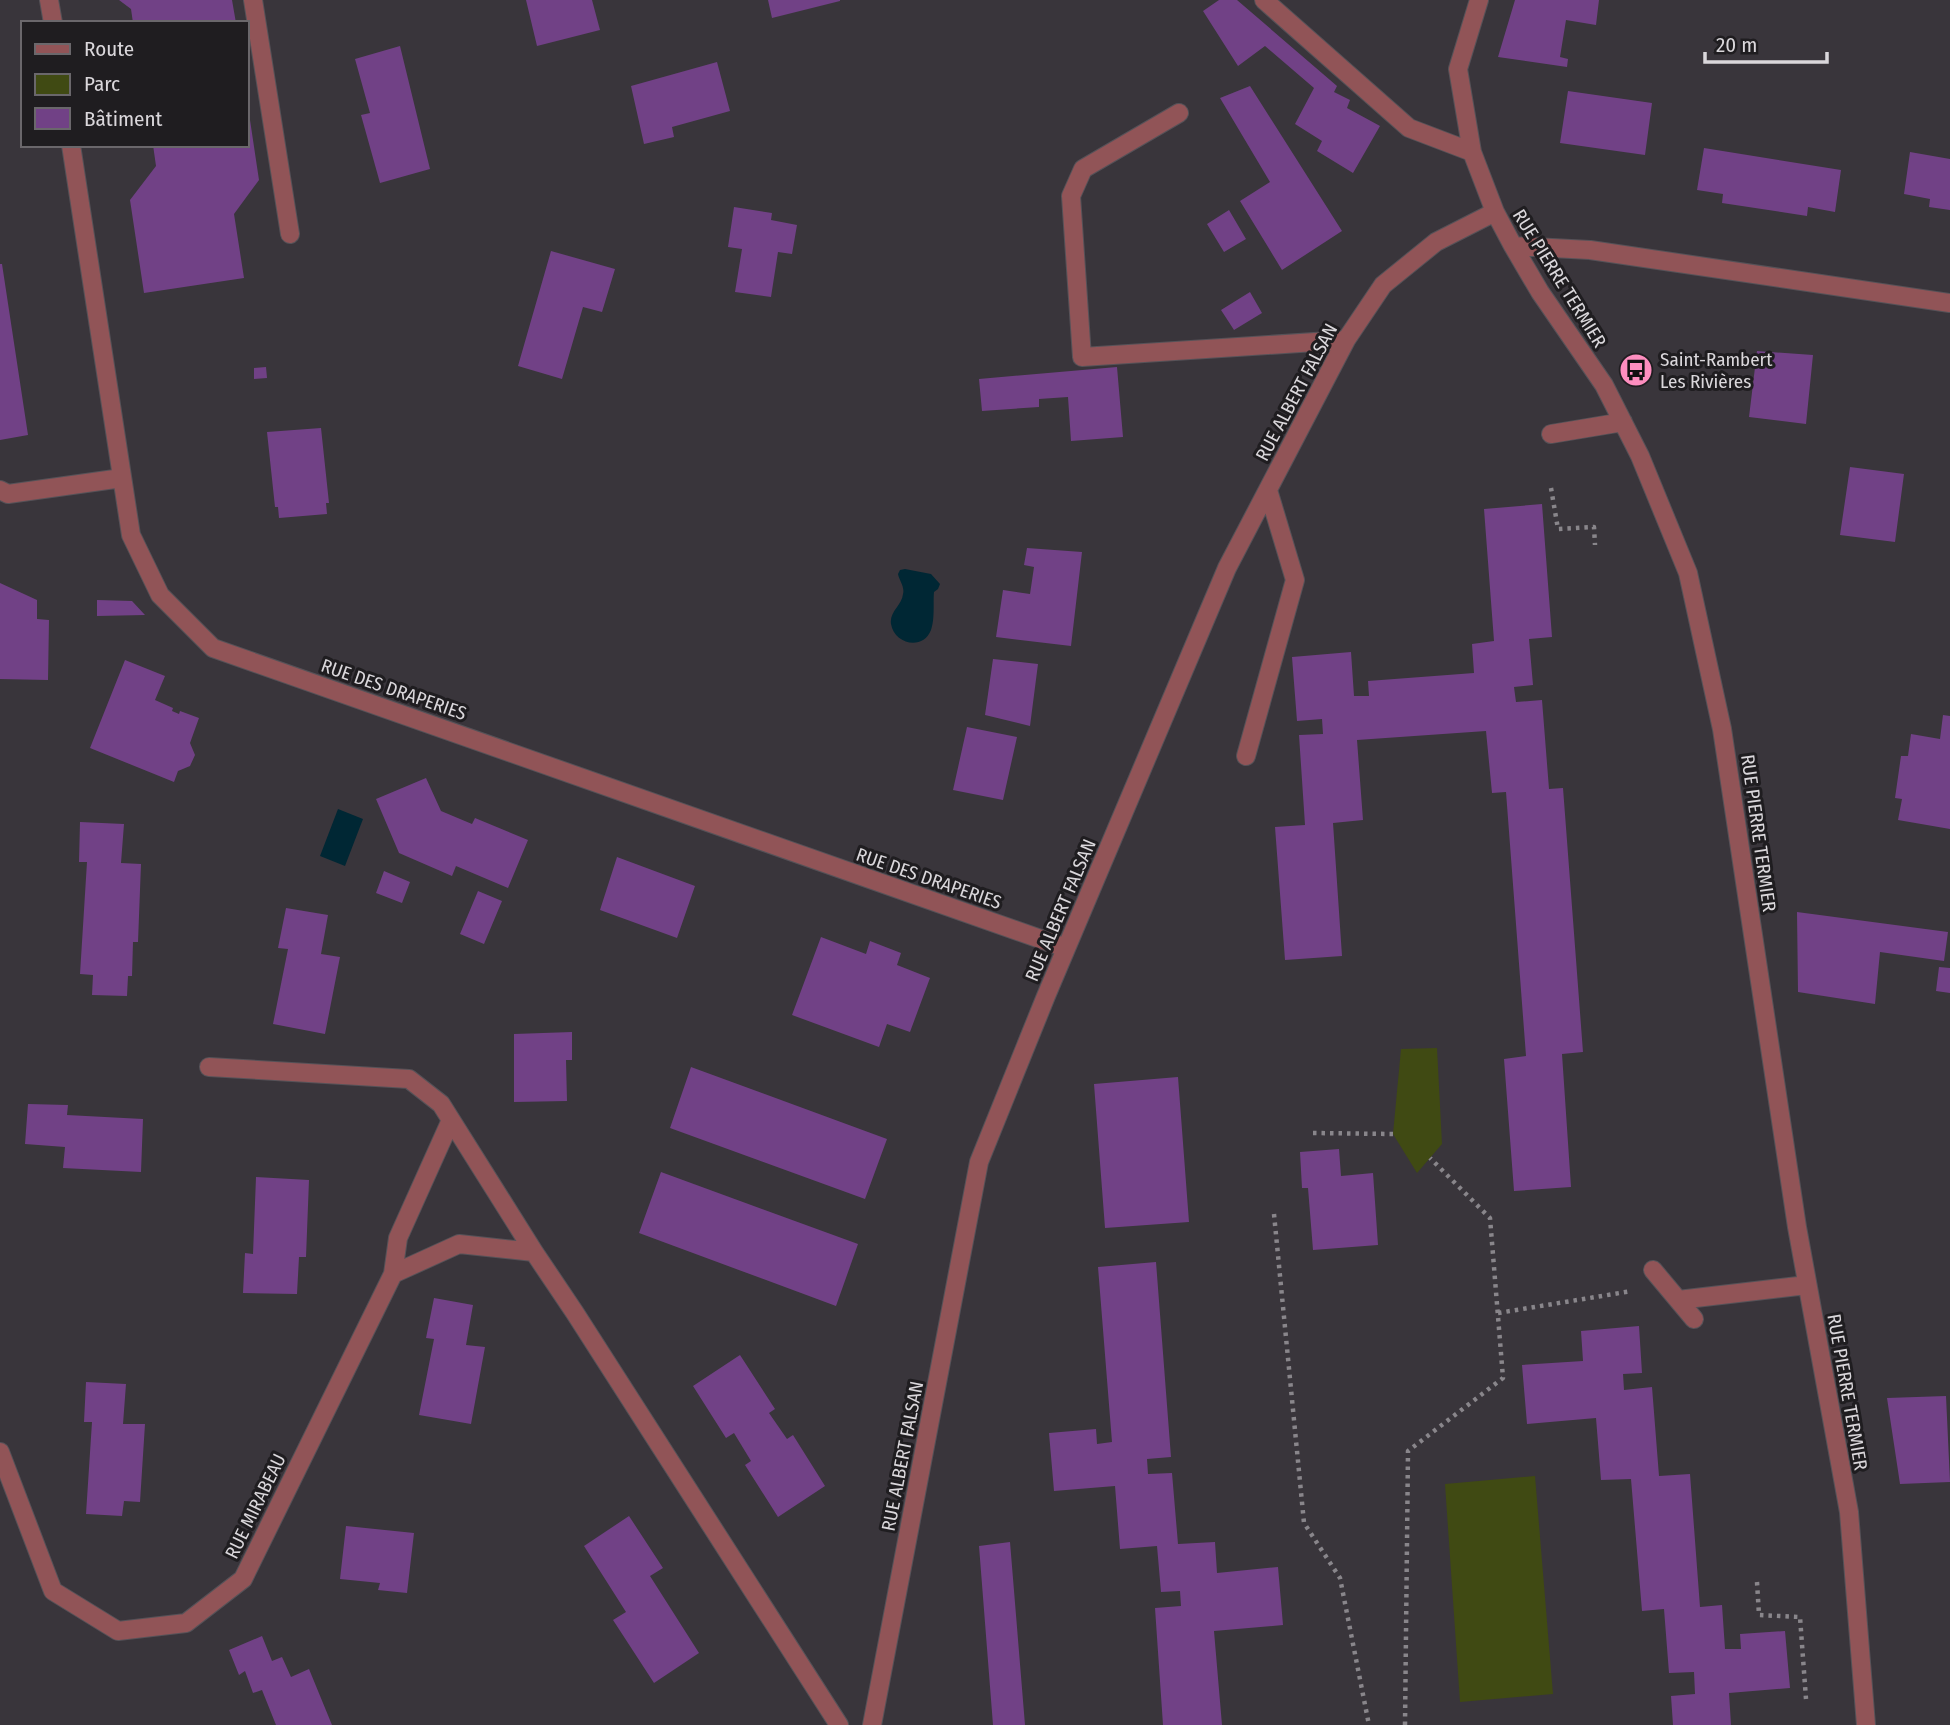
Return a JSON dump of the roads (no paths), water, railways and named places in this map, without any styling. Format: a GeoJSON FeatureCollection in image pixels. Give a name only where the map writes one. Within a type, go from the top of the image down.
{"type":"FeatureCollection","features":[{"type":"Feature","properties":{"kind":"street"},"geometry":{"type":"LineString","coordinates":[[50,0],[53,21]]}},
{"type":"Feature","properties":{"kind":"street"},"geometry":{"type":"LineString","coordinates":[[253,0],[290,234]]}},
{"type":"Feature","properties":{"kind":"street"},"geometry":{"type":"LineString","coordinates":[[1264,0],[1409,128],[1472,152]]}},
{"type":"Feature","properties":{"kind":"street","name":"RUE PIERRE TERMIER"},"geometry":{"type":"LineString","coordinates":[[1479,0],[1458,69],[1472,152],[1494,212],[1540,292],[1604,385],[1640,456],[1688,573],[1723,729],[1797,1227],[1849,1512],[1866,1725]]}},
{"type":"Feature","properties":{"kind":"street"},"geometry":{"type":"LineString","coordinates":[[1179,113],[1083,169],[1071,196],[1082,358],[1346,340]]}},
{"type":"Feature","properties":{"kind":"street","name":"RUE DES DRAPERIES"},"geometry":{"type":"LineString","coordinates":[[71,147],[131,535],[160,595],[212,648],[1066,948]]}},
{"type":"Feature","properties":{"kind":"street","name":"RUE ALBERT FALSAN"},"geometry":{"type":"LineString","coordinates":[[873,1725],[979,1162],[1066,948],[1227,568],[1346,340],[1382,285],[1436,242],[1494,212]]}},
{"type":"Feature","properties":{"kind":"street"},"geometry":{"type":"LineString","coordinates":[[1513,246],[1590,250],[1950,303]]}},
{"type":"Feature","properties":{"kind":"street"},"geometry":{"type":"LineString","coordinates":[[1551,434],[1623,422]]}},
{"type":"Feature","properties":{"kind":"street"},"geometry":{"type":"LineString","coordinates":[[0,490],[8,494],[122,478]]}},
{"type":"Feature","properties":{"kind":"street"},"geometry":{"type":"LineString","coordinates":[[1246,756],[1295,580],[1268,490]]}},
{"type":"Feature","properties":{"kind":"street"},"geometry":{"type":"LineString","coordinates":[[209,1067],[410,1079],[441,1104],[839,1725]]}},
{"type":"Feature","properties":{"kind":"street","name":"RUE MIRABEAU"},"geometry":{"type":"LineString","coordinates":[[0,1452],[53,1591],[118,1631],[186,1623],[243,1579],[393,1274],[398,1238],[451,1120]]}},
{"type":"Feature","properties":{"kind":"street"},"geometry":{"type":"LineString","coordinates":[[393,1274],[459,1244],[534,1252]]}},
{"type":"Feature","properties":{"kind":"street"},"geometry":{"type":"LineString","coordinates":[[1653,1270],[1694,1319]]}},
{"type":"Feature","properties":{"kind":"street"},"geometry":{"type":"LineString","coordinates":[[1672,1292],[1807,1285]]}},
{"type":"Feature","properties":{"kind":"water"},"geometry":{"type":"Polygon","coordinates":[[[905,569],[931,574],[940,584],[934,592],[931,630],[927,637],[916,643],[897,636],[891,624],[903,591],[898,574],[905,569]]]}},
{"type":"Feature","properties":{"kind":"water"},"geometry":{"type":"Polygon","coordinates":[[[338,809],[363,819],[345,866],[320,856],[338,809]]]}},
{"type":"Feature","properties":{"kind":"place","name":"Saint-Rambert Les Rivières"},"geometry":{"type":"Point","coordinates":[1636,370]}}]}
